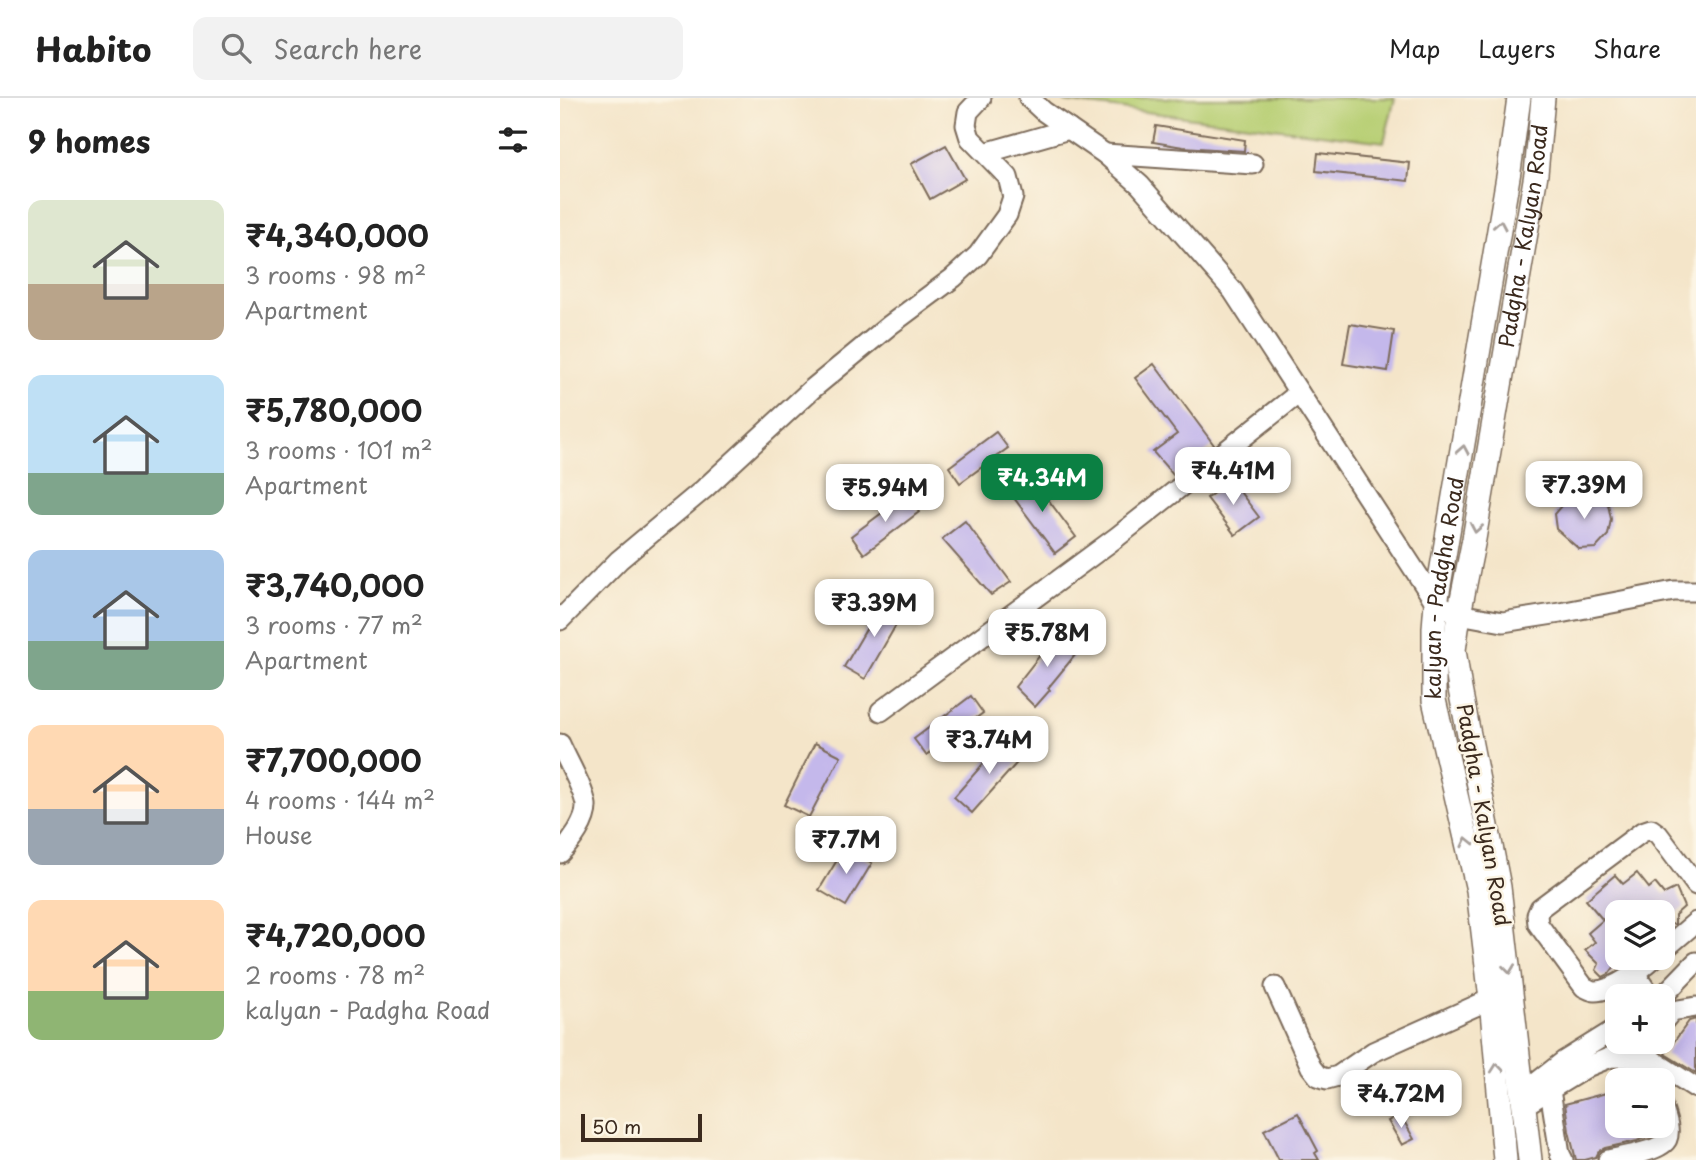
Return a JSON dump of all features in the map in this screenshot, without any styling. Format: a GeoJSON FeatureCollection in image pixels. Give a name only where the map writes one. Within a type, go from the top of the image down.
{"type":"FeatureCollection","features":[{"type":"Feature","properties":{"kind":"main road","name":"kalyan - Padgha Road"},"geometry":{"type":"LineString","coordinates":[[1506,1160],[1491,999],[1489,889],[1434,700],[1434,628],[1520,98]]}},
{"type":"Feature","properties":{"kind":"main road","name":"Padgha - Kalyan Road"},"geometry":{"type":"LineString","coordinates":[[1530,1160],[1524,1099],[1489,889],[1454,650],[1536,174],[1543,98]]}},
{"type":"Feature","properties":{"kind":"main road"},"geometry":{"type":"LineString","coordinates":[[1509,171],[1536,174]]}},
{"type":"Feature","properties":{"kind":"street"},"geometry":{"type":"LineString","coordinates":[[560,620],[619,560],[704,489],[811,390],[890,324],[953,278],[978,255],[1007,215],[1013,197],[1008,177],[970,138],[966,125],[968,112],[981,98]]}},
{"type":"Feature","properties":{"kind":"street"},"geometry":{"type":"LineString","coordinates":[[1029,98],[1042,111],[1105,154],[1140,186],[1233,291],[1436,603],[1459,614],[1503,622],[1674,591],[1696,590]]}},
{"type":"Feature","properties":{"kind":"street"},"geometry":{"type":"LineString","coordinates":[[985,153],[1069,129]]}},
{"type":"Feature","properties":{"kind":"street"},"geometry":{"type":"LineString","coordinates":[[1105,154],[1253,164]]}},
{"type":"Feature","properties":{"kind":"street"},"geometry":{"type":"LineString","coordinates":[[881,710],[1117,537],[1299,393]]}},
{"type":"Feature","properties":{"kind":"street"},"geometry":{"type":"LineString","coordinates":[[560,744],[581,789],[586,807],[580,827],[560,853]]}},
{"type":"Feature","properties":{"kind":"street"},"geometry":{"type":"LineString","coordinates":[[1640,970],[1605,988],[1593,991],[1584,987],[1538,925],[1536,915],[1540,908],[1643,832],[1651,829],[1658,834],[1696,885]]}},
{"type":"Feature","properties":{"kind":"street"},"geometry":{"type":"LineString","coordinates":[[1675,940],[1696,922]]}},
{"type":"Feature","properties":{"kind":"street"},"geometry":{"type":"LineString","coordinates":[[1675,984],[1696,962]]}},
{"type":"Feature","properties":{"kind":"street"},"geometry":{"type":"LineString","coordinates":[[1635,974],[1642,984]]}},
{"type":"Feature","properties":{"kind":"street"},"geometry":{"type":"LineString","coordinates":[[1275,987],[1311,1067],[1318,1076],[1327,1079],[1338,1076],[1373,1052],[1491,999]]}},
{"type":"Feature","properties":{"kind":"street"},"geometry":{"type":"LineString","coordinates":[[1675,1000],[1696,997]]}},
{"type":"Feature","properties":{"kind":"street"},"geometry":{"type":"LineString","coordinates":[[1675,1010],[1696,1007]]}},
{"type":"Feature","properties":{"kind":"street"},"geometry":{"type":"LineString","coordinates":[[1524,1099],[1564,1061],[1605,1035]]}},
{"type":"Feature","properties":{"kind":"street"},"geometry":{"type":"LineString","coordinates":[[1502,1108],[1550,1090],[1589,1066],[1626,1054]]}},
{"type":"Feature","properties":{"kind":"street"},"geometry":{"type":"LineString","coordinates":[[1656,1054],[1696,1088]]}},
{"type":"Feature","properties":{"kind":"street"},"geometry":{"type":"LineString","coordinates":[[1550,1090],[1563,1160]]}},
{"type":"Feature","properties":{"kind":"street"},"geometry":{"type":"LineString","coordinates":[[1608,1160],[1654,1149],[1664,1144],[1668,1138]]}},
{"type":"Feature","properties":{"kind":"green space"},"geometry":{"type":"Polygon","coordinates":[[[1061,98],[1395,98],[1384,142],[1066,102],[1061,98]]]}},
{"type":"Feature","properties":{"kind":"building"},"geometry":{"type":"Polygon","coordinates":[[[1156,126],[1245,140],[1244,151],[1153,142],[1156,126]]]}},
{"type":"Feature","properties":{"kind":"building"},"geometry":{"type":"Polygon","coordinates":[[[946,145],[965,179],[930,199],[911,164],[946,145]]]}},
{"type":"Feature","properties":{"kind":"building"},"geometry":{"type":"Polygon","coordinates":[[[1318,153],[1410,163],[1408,181],[1316,171],[1318,153]]]}},
{"type":"Feature","properties":{"kind":"building"},"geometry":{"type":"Polygon","coordinates":[[[1350,324],[1394,331],[1388,371],[1343,364],[1350,324]]]}},
{"type":"Feature","properties":{"kind":"building"},"geometry":{"type":"Polygon","coordinates":[[[1154,364],[1214,445],[1174,476],[1153,452],[1177,434],[1135,378],[1154,364]]]}},
{"type":"Feature","properties":{"kind":"building"},"geometry":{"type":"Polygon","coordinates":[[[996,432],[1008,448],[960,483],[949,467],[996,432]]]}},
{"type":"Feature","properties":{"kind":"building"},"geometry":{"type":"Polygon","coordinates":[[[1029,474],[1076,537],[1055,553],[1008,490],[1029,474]]]}},
{"type":"Feature","properties":{"kind":"building"},"geometry":{"type":"Polygon","coordinates":[[[1231,480],[1259,517],[1235,535],[1207,498],[1231,480]]]}},
{"type":"Feature","properties":{"kind":"building"},"geometry":{"type":"Polygon","coordinates":[[[906,495],[919,512],[864,554],[851,536],[906,495]]]}},
{"type":"Feature","properties":{"kind":"building"},"geometry":{"type":"Polygon","coordinates":[[[1577,495],[1593,497],[1608,504],[1611,519],[1608,535],[1596,548],[1579,549],[1556,529],[1554,514],[1566,500],[1577,495]]]}},
{"type":"Feature","properties":{"kind":"building"},"geometry":{"type":"Polygon","coordinates":[[[965,521],[1011,582],[991,595],[942,539],[965,521]]]}},
{"type":"Feature","properties":{"kind":"building"},"geometry":{"type":"Polygon","coordinates":[[[884,599],[904,611],[865,679],[844,667],[884,599]]]}},
{"type":"Feature","properties":{"kind":"building"},"geometry":{"type":"Polygon","coordinates":[[[1059,631],[1080,649],[1035,707],[1015,687],[1059,631]]]}},
{"type":"Feature","properties":{"kind":"building"},"geometry":{"type":"Polygon","coordinates":[[[971,696],[983,713],[926,755],[914,739],[971,696]]]}},
{"type":"Feature","properties":{"kind":"building"},"geometry":{"type":"Polygon","coordinates":[[[1005,739],[1023,756],[972,813],[954,797],[1005,739]]]}},
{"type":"Feature","properties":{"kind":"building"},"geometry":{"type":"Polygon","coordinates":[[[815,743],[841,756],[809,817],[784,805],[815,743]]]}},
{"type":"Feature","properties":{"kind":"building"},"geometry":{"type":"Polygon","coordinates":[[[845,847],[872,863],[846,906],[819,890],[845,847]]]}},
{"type":"Feature","properties":{"kind":"building"},"geometry":{"type":"Polygon","coordinates":[[[1637,873],[1649,888],[1655,883],[1664,894],[1676,888],[1684,907],[1675,915],[1675,900],[1605,900],[1605,970],[1612,970],[1603,977],[1596,970],[1599,964],[1585,950],[1595,942],[1588,933],[1603,920],[1586,900],[1615,875],[1623,884],[1637,873]]]}},
{"type":"Feature","properties":{"kind":"building"},"geometry":{"type":"Polygon","coordinates":[[[1696,1019],[1696,1073],[1665,1054],[1675,1054],[1675,1040],[1689,1021],[1696,1019]]]}},
{"type":"Feature","properties":{"kind":"building"},"geometry":{"type":"Polygon","coordinates":[[[1605,1093],[1605,1138],[1644,1138],[1605,1148],[1599,1151],[1596,1157],[1576,1160],[1565,1104],[1605,1093]]]}},
{"type":"Feature","properties":{"kind":"building"},"geometry":{"type":"Polygon","coordinates":[[[1298,1113],[1318,1151],[1315,1153],[1319,1160],[1279,1160],[1264,1130],[1298,1113]]]}},
{"type":"Feature","properties":{"kind":"building"},"geometry":{"type":"Polygon","coordinates":[[[1400,1114],[1414,1139],[1402,1145],[1388,1121],[1400,1114]]]}}]}
